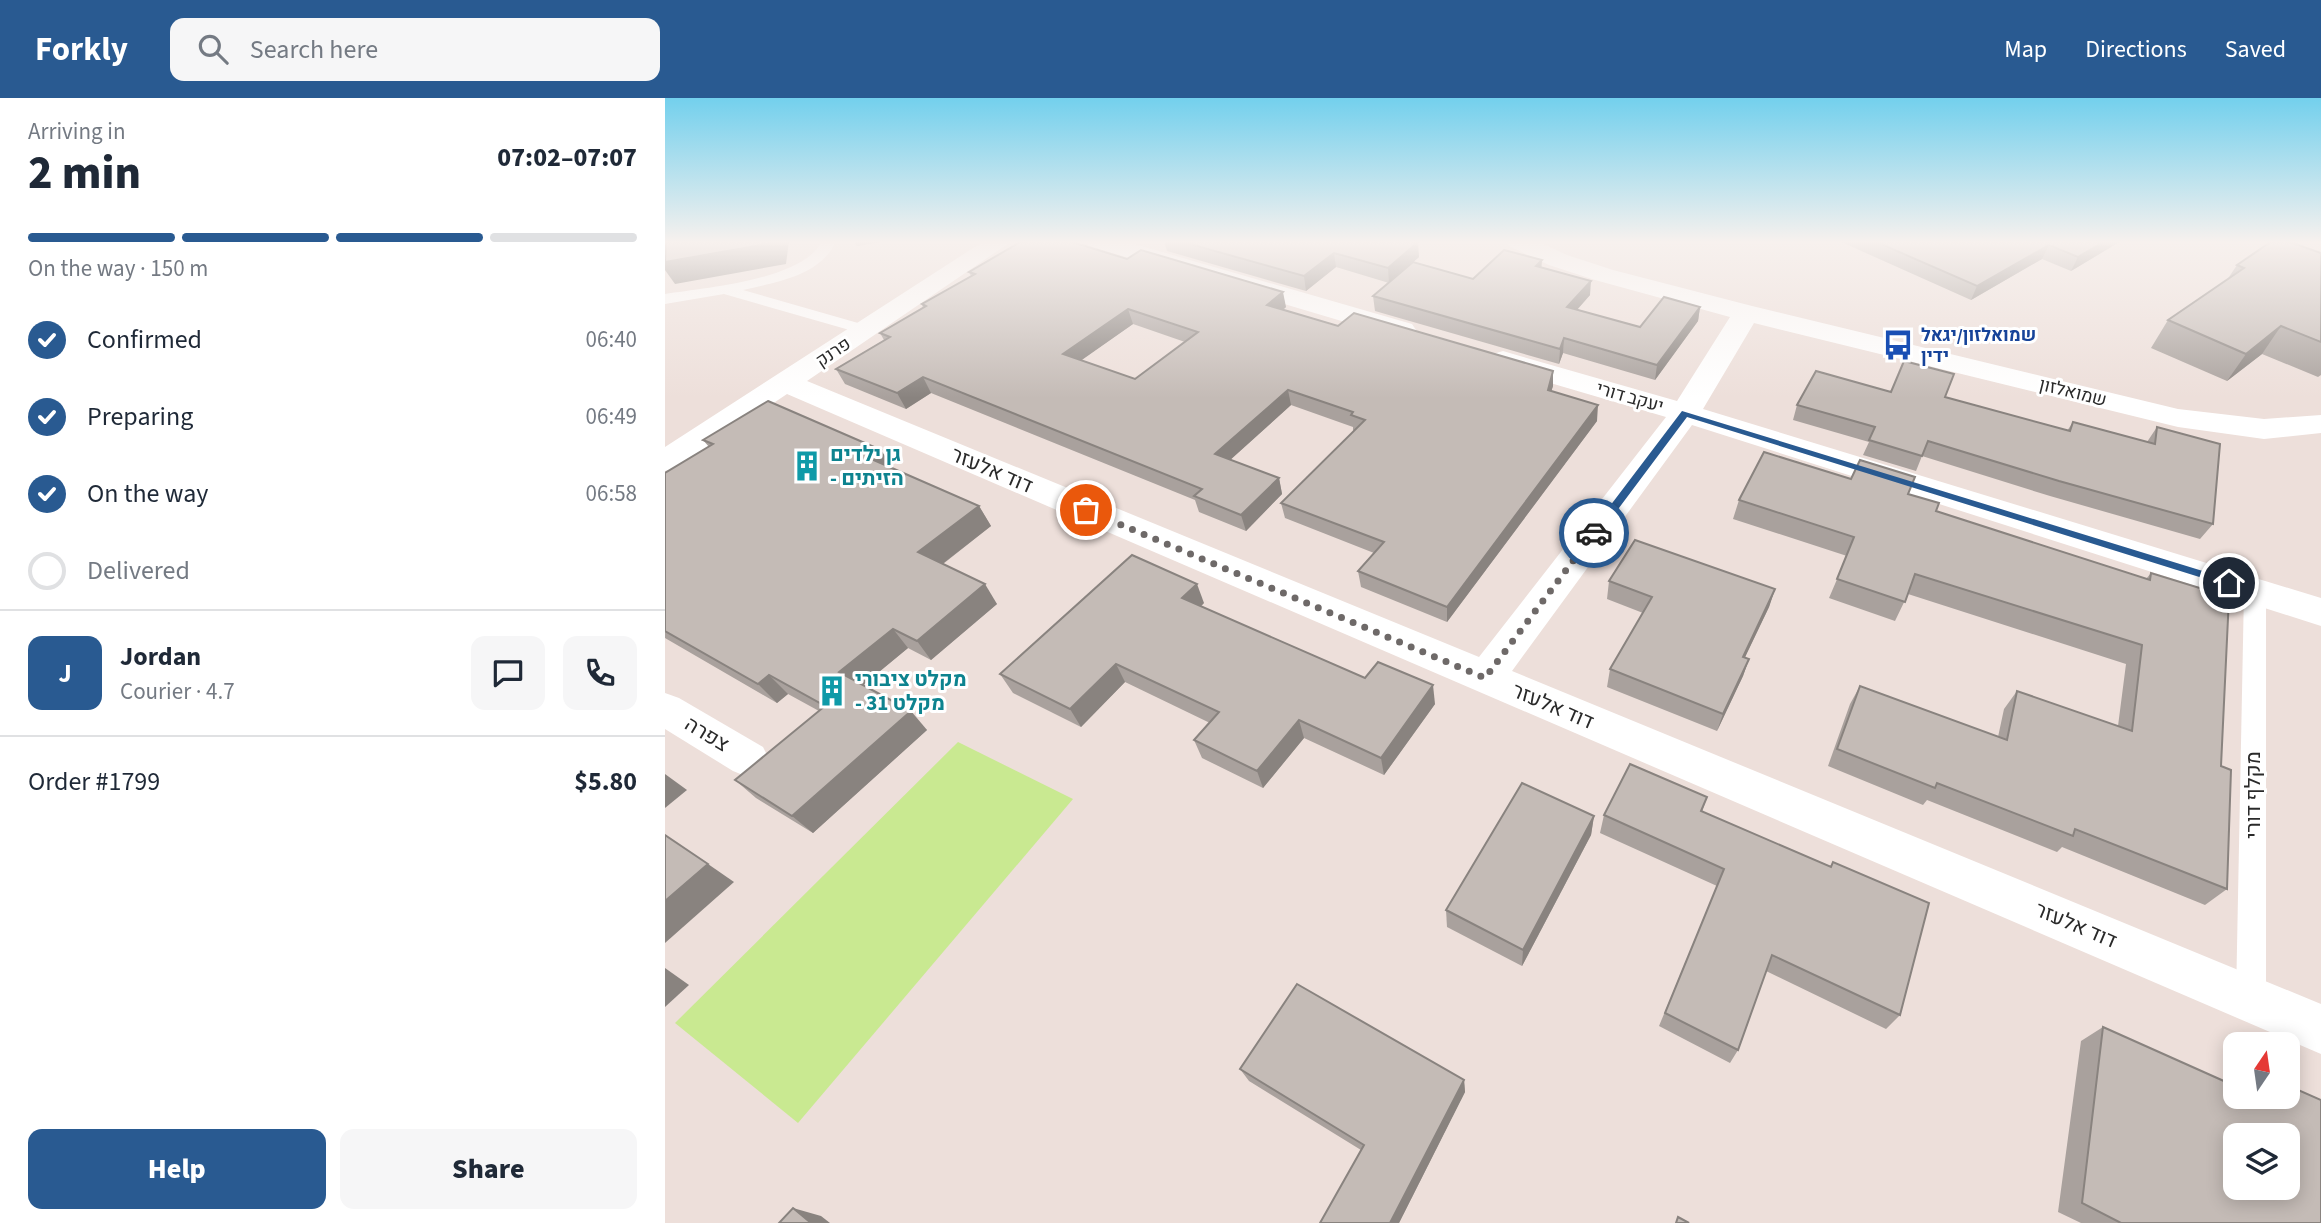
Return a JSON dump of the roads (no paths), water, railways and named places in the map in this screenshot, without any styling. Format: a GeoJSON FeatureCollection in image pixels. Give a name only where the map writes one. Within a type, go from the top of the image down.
{"type":"FeatureCollection","features":[{"type":"Feature","properties":{"kind":"street","name":"פרנק"},"geometry":{"type":"LineString","coordinates":[[665,461],[921,294]]}},
{"type":"Feature","properties":{"kind":"street"},"geometry":{"type":"LineString","coordinates":[[1276,294],[1431,339]]}},
{"type":"Feature","properties":{"kind":"street","name":"שמואלזון"},"geometry":{"type":"LineString","coordinates":[[1677,294],[1747,313],[2178,418],[2264,429],[2321,424]]}},
{"type":"Feature","properties":{"kind":"street"},"geometry":{"type":"LineString","coordinates":[[1485,678],[1685,413],[1747,313]]}},
{"type":"Feature","properties":{"kind":"street","name":"יעקב דורי"},"geometry":{"type":"LineString","coordinates":[[1472,351],[1685,413],[2321,612]]}},
{"type":"Feature","properties":{"kind":"street","name":"דוד אלעזר"},"geometry":{"type":"LineString","coordinates":[[786,383],[2321,1028]]}},
{"type":"Feature","properties":{"kind":"street","name":"צפרה"},"geometry":{"type":"LineString","coordinates":[[665,709],[748,759]]}},
{"type":"Feature","properties":{"kind":"lane"},"geometry":{"type":"LineString","coordinates":[[665,299],[697,294]]}},
{"type":"Feature","properties":{"kind":"lane"},"geometry":{"type":"LineString","coordinates":[[740,294],[866,330]]}},
{"type":"Feature","properties":{"kind":"lane","name":"מקלף דורי"},"geometry":{"type":"LineString","coordinates":[[2252,999],[2255,591]]}},
{"type":"Feature","properties":{"kind":"place","name":"שמואלזון/יגאל ידין"},"geometry":{"type":"Point","coordinates":[1898,345]}},
{"type":"Feature","properties":{"kind":"place","name":"גן ילדים - הזיתים"},"geometry":{"type":"Point","coordinates":[807,466]}},
{"type":"Feature","properties":{"kind":"place","name":"מקלט ציבורי - מקלט 31"},"geometry":{"type":"Point","coordinates":[832,691]}}]}
